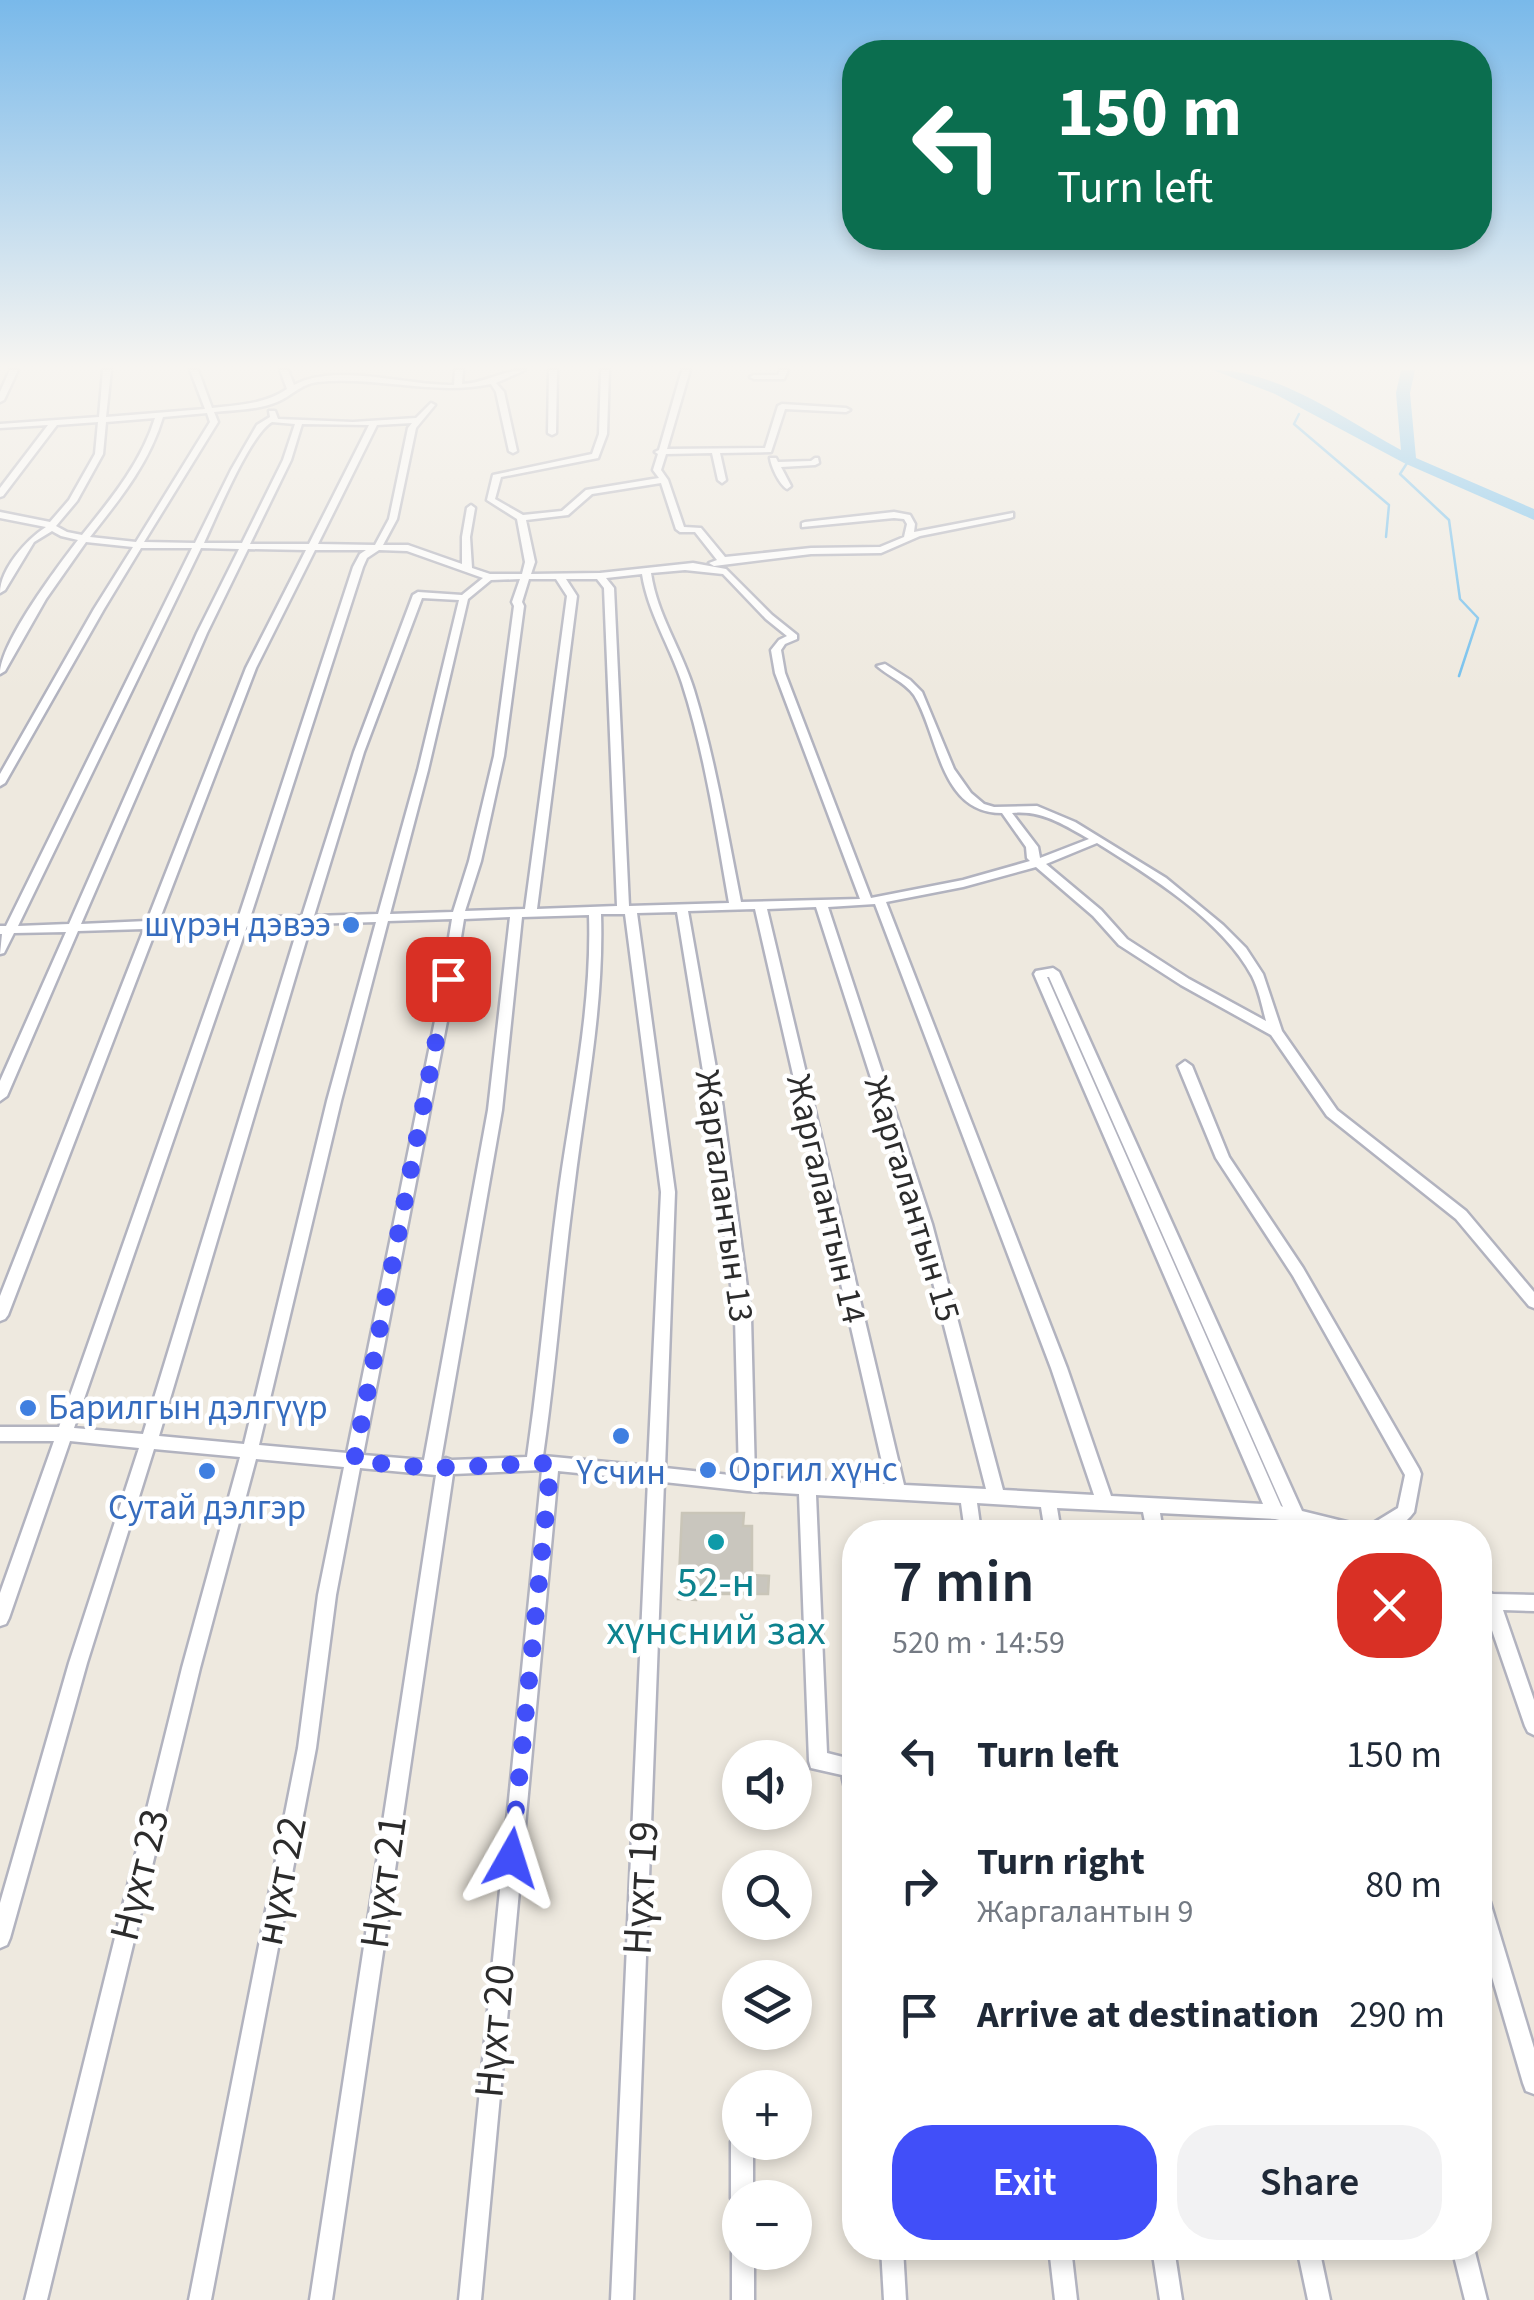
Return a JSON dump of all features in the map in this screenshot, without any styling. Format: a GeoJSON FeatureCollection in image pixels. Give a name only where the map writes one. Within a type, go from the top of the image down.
{"type":"FeatureCollection","features":[{"type":"Feature","properties":{"kind":"street"},"geometry":{"type":"LineString","coordinates":[[0,590],[31,540],[50,528],[73,501],[86,477]]}},
{"type":"Feature","properties":{"kind":"street"},"geometry":{"type":"LineString","coordinates":[[0,672],[70,556],[87,539],[128,477]]}},
{"type":"Feature","properties":{"kind":"street"},"geometry":{"type":"LineString","coordinates":[[0,783],[181,477]]}},
{"type":"Feature","properties":{"kind":"street"},"geometry":{"type":"LineString","coordinates":[[0,950],[5,930],[232,477]]}},
{"type":"Feature","properties":{"kind":"street"},"geometry":{"type":"LineString","coordinates":[[0,1096],[71,928],[244,544],[278,477]]}},
{"type":"Feature","properties":{"kind":"street"},"geometry":{"type":"LineString","coordinates":[[0,1316],[251,668],[347,477]]}},
{"type":"Feature","properties":{"kind":"street"},"geometry":{"type":"LineString","coordinates":[[0,1618],[242,924],[358,566],[363,556],[378,547],[393,519],[402,477]]}},
{"type":"Feature","properties":{"kind":"street"},"geometry":{"type":"LineString","coordinates":[[496,477],[491,500],[522,518],[565,514],[589,492],[664,480]]}},
{"type":"Feature","properties":{"kind":"street"},"geometry":{"type":"LineString","coordinates":[[662,477],[680,529],[698,530],[721,559],[734,564]]}},
{"type":"Feature","properties":{"kind":"street"},"geometry":{"type":"LineString","coordinates":[[783,477],[788,486]]}},
{"type":"Feature","properties":{"kind":"street"},"geometry":{"type":"LineString","coordinates":[[467,568],[471,508]]}},
{"type":"Feature","properties":{"kind":"street"},"geometry":{"type":"LineString","coordinates":[[2,517],[45,523],[87,539],[141,545],[408,548],[489,577],[527,577],[600,576],[734,564],[812,551],[880,550],[908,538],[1010,514]]}},
{"type":"Feature","properties":{"kind":"street"},"geometry":{"type":"LineString","coordinates":[[804,525],[894,515],[906,517],[911,524],[908,538]]}},
{"type":"Feature","properties":{"kind":"street","name":"нүхт 22"},"geometry":{"type":"LineString","coordinates":[[200,2300],[307,1748],[328,1595],[444,1011],[458,916],[499,756],[519,606],[516,602],[530,562],[522,518]]}},
{"type":"Feature","properties":{"kind":"street"},"geometry":{"type":"LineString","coordinates":[[686,567],[726,572],[769,618],[794,637],[776,650],[780,673],[1052,1350],[1106,1503]]}},
{"type":"Feature","properties":{"kind":"street"},"geometry":{"type":"LineString","coordinates":[[646,570],[647,584],[687,683],[713,785],[736,906]]}},
{"type":"Feature","properties":{"kind":"street","name":"Нүхт 21"},"geometry":{"type":"LineString","coordinates":[[320,2300],[438,1466],[572,596],[559,576]]}},
{"type":"Feature","properties":{"kind":"street","name":"Нүхт 19"},"geometry":{"type":"LineString","coordinates":[[600,576],[609,588],[627,911],[668,1192],[622,2300]]}},
{"type":"Feature","properties":{"kind":"street"},"geometry":{"type":"LineString","coordinates":[[0,1938],[78,1663],[359,752],[414,600],[423,594],[464,598],[489,577]]}},
{"type":"Feature","properties":{"kind":"street","name":"Нүхт 23"},"geometry":{"type":"LineString","coordinates":[[36,2300],[191,1668],[250,1451],[464,598]]}},
{"type":"Feature","properties":{"kind":"street"},"geometry":{"type":"LineString","coordinates":[[882,666],[917,691],[944,765],[978,804],[993,812],[1014,806],[1042,810],[1098,839],[1140,863],[1227,937],[1257,974],[1276,1032],[1332,1112],[1461,1215],[1534,1302]]}},
{"type":"Feature","properties":{"kind":"street"},"geometry":{"type":"LineString","coordinates":[[1004,809],[1040,864],[1098,913],[1123,942],[1185,982],[1276,1032]]}},
{"type":"Feature","properties":{"kind":"street"},"geometry":{"type":"LineString","coordinates":[[5,930],[873,901],[975,883],[1040,864],[1098,839]]}},
{"type":"Feature","properties":{"kind":"street","name":"Жаргалантын 15"},"geometry":{"type":"LineString","coordinates":[[821,905],[925,1224],[996,1495]]}},
{"type":"Feature","properties":{"kind":"street","name":"Жаргалантын 14"},"geometry":{"type":"LineString","coordinates":[[760,906],[800,1090],[897,1491]]}},
{"type":"Feature","properties":{"kind":"street","name":"Жаргалантын 13"},"geometry":{"type":"LineString","coordinates":[[682,910],[715,1102],[743,1317],[747,1484]]}},
{"type":"Feature","properties":{"kind":"street","name":"Нүхт 20"},"geometry":{"type":"LineString","coordinates":[[470,2300],[564,1214],[597,996],[595,912]]}},
{"type":"Feature","properties":{"kind":"street"},"geometry":{"type":"LineString","coordinates":[[1275,1512],[1192,1304],[1152,1196],[1053,972],[1044,972],[1040,974],[1046,989],[1135,1198],[1192,1304],[1296,1520]]}},
{"type":"Feature","properties":{"kind":"street"},"geometry":{"type":"LineString","coordinates":[[1185,1066],[1223,1158],[1298,1272],[1413,1474],[1406,1512],[1392,1520]]}},
{"type":"Feature","properties":{"kind":"street"},"geometry":{"type":"LineString","coordinates":[[1135,1198],[1152,1196]]}},
{"type":"Feature","properties":{"kind":"street"},"geometry":{"type":"LineString","coordinates":[[0,1434],[66,1434],[438,1466],[542,1464],[747,1484],[1275,1512],[1317,1520]]}},
{"type":"Feature","properties":{"kind":"street"},"geometry":{"type":"LineString","coordinates":[[808,1486],[818,1761],[842,1765]]}},
{"type":"Feature","properties":{"kind":"street"},"geometry":{"type":"LineString","coordinates":[[968,1496],[971,1520]]}},
{"type":"Feature","properties":{"kind":"street"},"geometry":{"type":"LineString","coordinates":[[1048,1501],[1051,1520]]}},
{"type":"Feature","properties":{"kind":"street"},"geometry":{"type":"LineString","coordinates":[[1150,1508],[1152,1520]]}},
{"type":"Feature","properties":{"kind":"street"},"geometry":{"type":"LineString","coordinates":[[1492,1600],[1534,1603]]}},
{"type":"Feature","properties":{"kind":"street"},"geometry":{"type":"LineString","coordinates":[[1492,1617],[1534,1726]]}},
{"type":"Feature","properties":{"kind":"street"},"geometry":{"type":"LineString","coordinates":[[1492,1942],[1534,2083]]}},
{"type":"Feature","properties":{"kind":"street"},"geometry":{"type":"LineString","coordinates":[[893,2260],[895,2300]]}},
{"type":"Feature","properties":{"kind":"street"},"geometry":{"type":"LineString","coordinates":[[1061,2260],[1066,2300]]}},
{"type":"Feature","properties":{"kind":"street"},"geometry":{"type":"LineString","coordinates":[[1165,2260],[1171,2300]]}},
{"type":"Feature","properties":{"kind":"street"},"geometry":{"type":"LineString","coordinates":[[1310,2260],[1318,2300]]}},
{"type":"Feature","properties":{"kind":"street"},"geometry":{"type":"LineString","coordinates":[[1465,2260],[1476,2300]]}},
{"type":"Feature","properties":{"kind":"street"},"geometry":{"type":"LineString","coordinates":[[742,2270],[742,2300]]}},
{"type":"Feature","properties":{"kind":"building","name":"52-н хүнсний зах"},"geometry":{"type":"Polygon","coordinates":[[[682,1513],[744,1513],[743,1526],[752,1526],[752,1575],[769,1576],[768,1594],[696,1594],[696,1600],[678,1599],[682,1513]]]}},
{"type":"Feature","properties":{"kind":"waterway"},"geometry":{"type":"LineString","coordinates":[[1357,477],[1389,505],[1386,537]]}},
{"type":"Feature","properties":{"kind":"waterway"},"geometry":{"type":"LineString","coordinates":[[1404,477],[1449,520],[1460,599],[1478,618],[1459,676]]}},
{"type":"Feature","properties":{"kind":"waterway"},"geometry":{"type":"LineString","coordinates":[[1448,477],[1534,515]]}},
{"type":"Feature","properties":{"kind":"place","name":"шүрэн дэвээ"},"geometry":{"type":"Point","coordinates":[351,925]}},
{"type":"Feature","properties":{"kind":"place","name":"Барилгын дэлгүүр"},"geometry":{"type":"Point","coordinates":[28,1408]}},
{"type":"Feature","properties":{"kind":"place","name":"Үсчин"},"geometry":{"type":"Point","coordinates":[621,1436]}},
{"type":"Feature","properties":{"kind":"place","name":"Оргил хүнс"},"geometry":{"type":"Point","coordinates":[708,1470]}},
{"type":"Feature","properties":{"kind":"place","name":"Сутай дэлгэр"},"geometry":{"type":"Point","coordinates":[207,1471]}},
{"type":"Feature","properties":{"kind":"place","name":"52-н хүнсний зах"},"geometry":{"type":"Point","coordinates":[716,1542]}},
{"type":"Feature","properties":{"kind":"route"},"geometry":{"type":"LineString","coordinates":[[448,979],[354,1461],[431,1468],[446,1464],[551,1463],[511,1858]]}}]}
